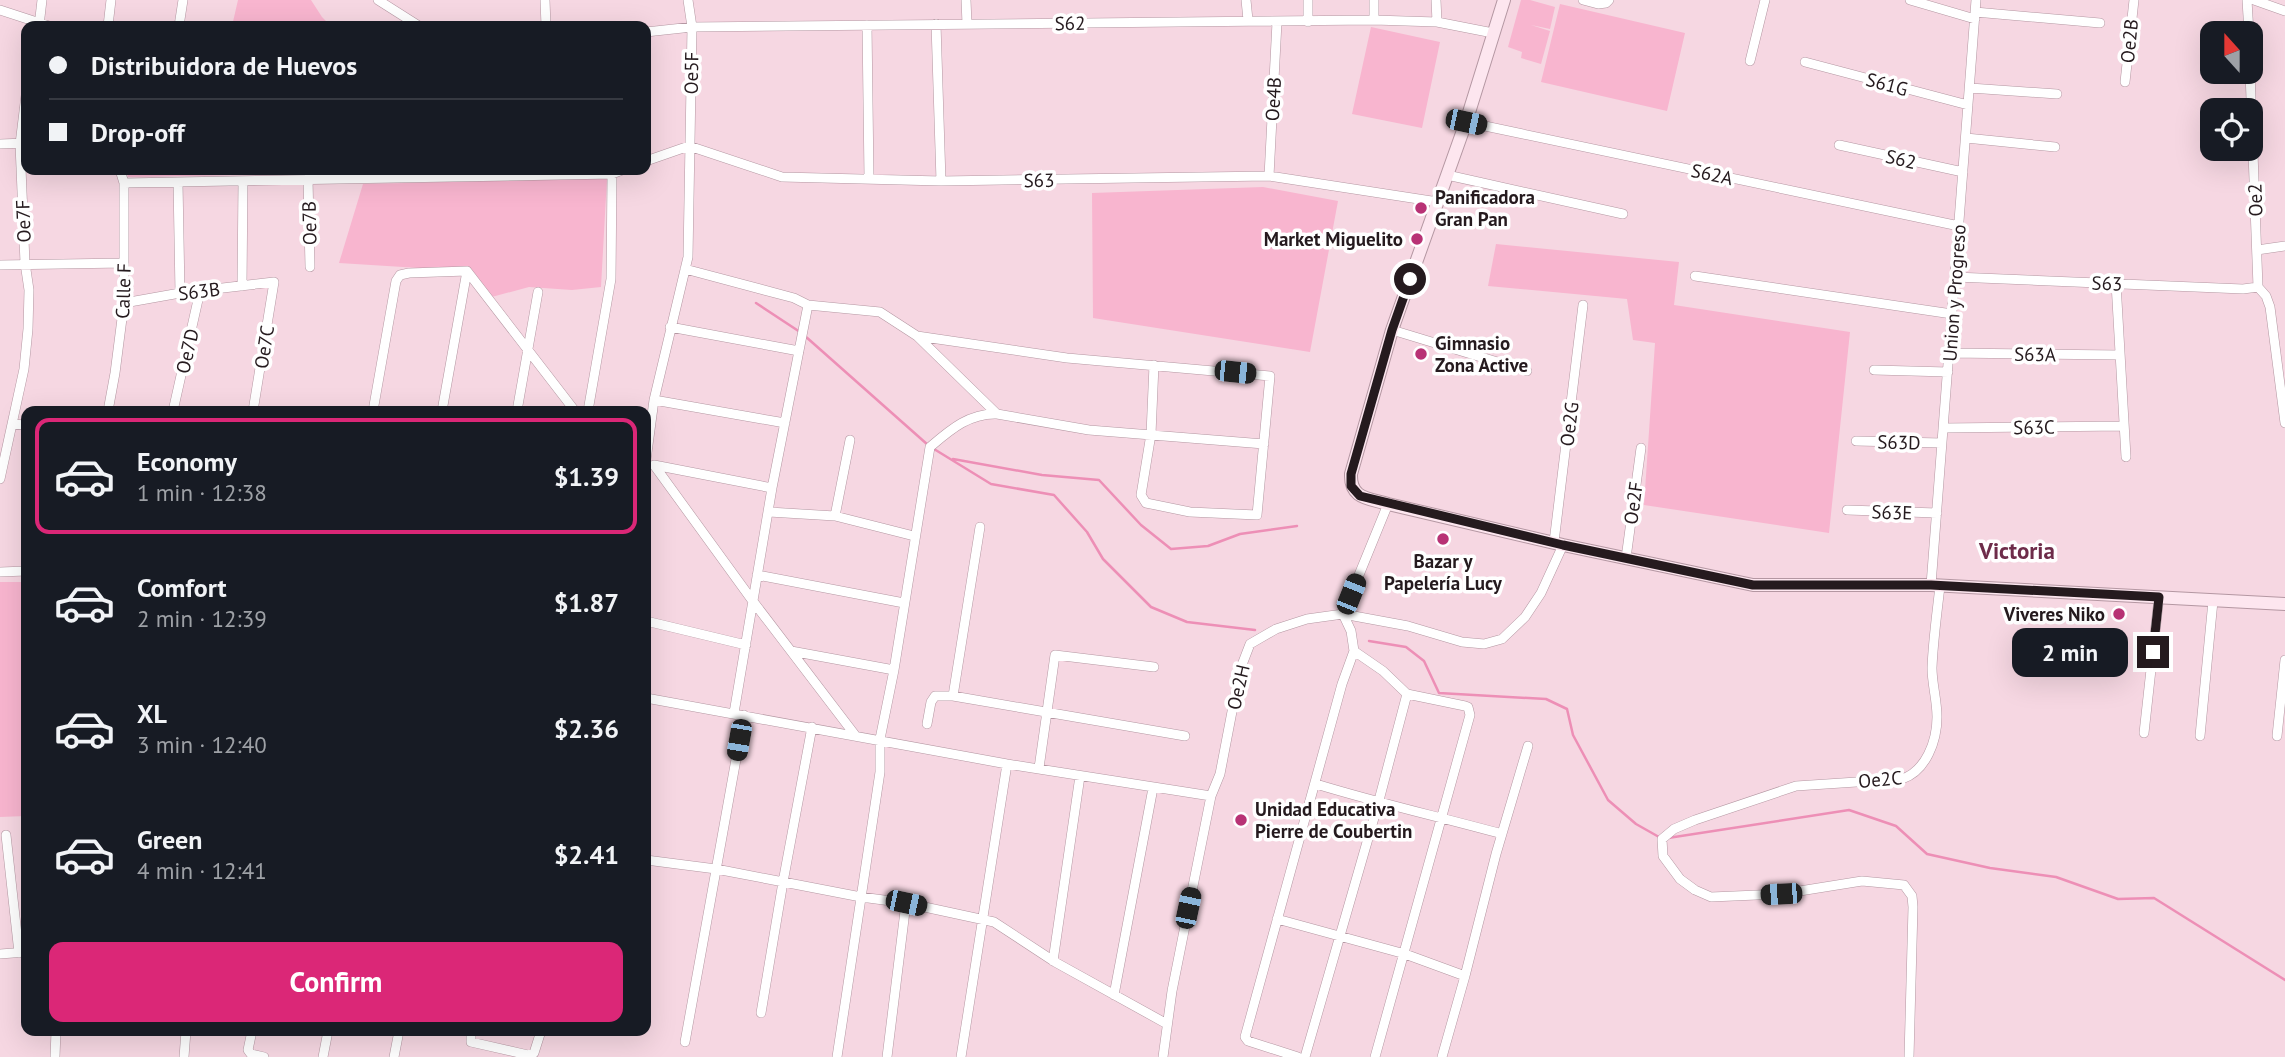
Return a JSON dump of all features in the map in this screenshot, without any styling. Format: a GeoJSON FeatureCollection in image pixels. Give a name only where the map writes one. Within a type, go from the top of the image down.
{"type":"FeatureCollection","features":[{"type":"Feature","properties":{"kind":"street"},"geometry":{"type":"LineString","coordinates":[[42,0],[42,21]]}},
{"type":"Feature","properties":{"kind":"street"},"geometry":{"type":"LineString","coordinates":[[109,21],[111,0]]}},
{"type":"Feature","properties":{"kind":"street"},"geometry":{"type":"LineString","coordinates":[[180,21],[183,0]]}},
{"type":"Feature","properties":{"kind":"street"},"geometry":{"type":"LineString","coordinates":[[379,0],[411,21]]}},
{"type":"Feature","properties":{"kind":"street"},"geometry":{"type":"LineString","coordinates":[[545,0],[546,21]]}},
{"type":"Feature","properties":{"kind":"street","name":"Oe5F"},"geometry":{"type":"LineString","coordinates":[[651,438],[654,400],[688,257],[692,27],[688,0]]}},
{"type":"Feature","properties":{"kind":"street"},"geometry":{"type":"LineString","coordinates":[[966,0],[967,24]]}},
{"type":"Feature","properties":{"kind":"street"},"geometry":{"type":"LineString","coordinates":[[1246,0],[1248,20]]}},
{"type":"Feature","properties":{"kind":"street"},"geometry":{"type":"LineString","coordinates":[[1308,0],[1308,22]]}},
{"type":"Feature","properties":{"kind":"street"},"geometry":{"type":"LineString","coordinates":[[1374,0],[1374,20]]}},
{"type":"Feature","properties":{"kind":"street"},"geometry":{"type":"LineString","coordinates":[[1436,0],[1437,22]]}},
{"type":"Feature","properties":{"kind":"street"},"geometry":{"type":"LineString","coordinates":[[1504,0],[1466,122],[1392,330],[1350,480],[1355,492],[1360,496],[1753,585],[1936,586],[2285,604]]}},
{"type":"Feature","properties":{"kind":"street"},"geometry":{"type":"LineString","coordinates":[[1583,0],[1598,4],[1609,0]]}},
{"type":"Feature","properties":{"kind":"street"},"geometry":{"type":"LineString","coordinates":[[1750,61],[1765,0]]}},
{"type":"Feature","properties":{"kind":"street"},"geometry":{"type":"LineString","coordinates":[[1910,0],[1975,15],[2100,23]]}},
{"type":"Feature","properties":{"kind":"street","name":"Union y Progreso"},"geometry":{"type":"LineString","coordinates":[[1936,586],[1937,513],[1976,0]]}},
{"type":"Feature","properties":{"kind":"street","name":"Oe2B"},"geometry":{"type":"LineString","coordinates":[[2125,82],[2134,0]]}},
{"type":"Feature","properties":{"kind":"street"},"geometry":{"type":"LineString","coordinates":[[2247,0],[2248,21]]}},
{"type":"Feature","properties":{"kind":"street"},"geometry":{"type":"LineString","coordinates":[[2254,0],[2285,10]]}},
{"type":"Feature","properties":{"kind":"street"},"geometry":{"type":"LineString","coordinates":[[0,10],[31,21]]}},
{"type":"Feature","properties":{"kind":"street","name":"S62"},"geometry":{"type":"LineString","coordinates":[[651,31],[692,27],[1374,20],[1437,22],[1493,33]]}},
{"type":"Feature","properties":{"kind":"street","name":"Oe4B"},"geometry":{"type":"LineString","coordinates":[[1269,176],[1277,22]]}},
{"type":"Feature","properties":{"kind":"street"},"geometry":{"type":"LineString","coordinates":[[936,24],[941,181]]}},
{"type":"Feature","properties":{"kind":"street"},"geometry":{"type":"LineString","coordinates":[[867,25],[869,178]]}},
{"type":"Feature","properties":{"kind":"street","name":"S61G"},"geometry":{"type":"LineString","coordinates":[[1805,62],[1968,105]]}},
{"type":"Feature","properties":{"kind":"street","name":"Oe2"},"geometry":{"type":"LineString","coordinates":[[2250,84],[2258,287]]}},
{"type":"Feature","properties":{"kind":"street"},"geometry":{"type":"LineString","coordinates":[[1970,88],[2057,93]]}},
{"type":"Feature","properties":{"kind":"street","name":"S62A"},"geometry":{"type":"LineString","coordinates":[[1466,122],[1959,226]]}},
{"type":"Feature","properties":{"kind":"street"},"geometry":{"type":"LineString","coordinates":[[1966,138],[2055,147]]}},
{"type":"Feature","properties":{"kind":"street"},"geometry":{"type":"LineString","coordinates":[[0,145],[21,144]]}},
{"type":"Feature","properties":{"kind":"street","name":"S62"},"geometry":{"type":"LineString","coordinates":[[1839,145],[1963,172]]}},
{"type":"Feature","properties":{"kind":"street"},"geometry":{"type":"LineString","coordinates":[[651,159],[689,146]]}},
{"type":"Feature","properties":{"kind":"street","name":"S63"},"geometry":{"type":"LineString","coordinates":[[689,146],[782,177],[941,181],[1269,176],[1438,202]]}},
{"type":"Feature","properties":{"kind":"street","name":"Oe7F"},"geometry":{"type":"LineString","coordinates":[[0,479],[24,369],[27,342],[29,290],[25,263],[24,175]]}},
{"type":"Feature","properties":{"kind":"street","name":"Calle F"},"geometry":{"type":"LineString","coordinates":[[109,406],[124,303],[124,183],[122,175]]}},
{"type":"Feature","properties":{"kind":"street"},"geometry":{"type":"LineString","coordinates":[[124,183],[551,175]]}},
{"type":"Feature","properties":{"kind":"street"},"geometry":{"type":"LineString","coordinates":[[589,406],[611,279],[612,175]]}},
{"type":"Feature","properties":{"kind":"street"},"geometry":{"type":"LineString","coordinates":[[1447,175],[1623,214]]}},
{"type":"Feature","properties":{"kind":"street","name":"Oe7B"},"geometry":{"type":"LineString","coordinates":[[308,179],[310,267]]}},
{"type":"Feature","properties":{"kind":"street"},"geometry":{"type":"LineString","coordinates":[[242,286],[243,181]]}},
{"type":"Feature","properties":{"kind":"street"},"geometry":{"type":"LineString","coordinates":[[177,182],[180,293]]}},
{"type":"Feature","properties":{"kind":"street"},"geometry":{"type":"LineString","coordinates":[[2257,250],[2285,246]]}},
{"type":"Feature","properties":{"kind":"street"},"geometry":{"type":"LineString","coordinates":[[0,265],[124,263]]}},
{"type":"Feature","properties":{"kind":"street"},"geometry":{"type":"LineString","coordinates":[[685,269],[794,298],[808,305],[880,312],[917,336],[997,414]]}},
{"type":"Feature","properties":{"kind":"street"},"geometry":{"type":"LineString","coordinates":[[467,271],[571,406]]}},
{"type":"Feature","properties":{"kind":"street"},"geometry":{"type":"LineString","coordinates":[[374,406],[396,281],[400,275],[467,271]]}},
{"type":"Feature","properties":{"kind":"street"},"geometry":{"type":"LineString","coordinates":[[443,406],[467,271]]}},
{"type":"Feature","properties":{"kind":"street"},"geometry":{"type":"LineString","coordinates":[[1695,276],[1952,314]]}},
{"type":"Feature","properties":{"kind":"street","name":"S63"},"geometry":{"type":"LineString","coordinates":[[1955,277],[2243,289],[2258,287]]}},
{"type":"Feature","properties":{"kind":"street","name":"S63B"},"geometry":{"type":"LineString","coordinates":[[124,303],[180,293],[274,282]]}},
{"type":"Feature","properties":{"kind":"street","name":"Oe7C"},"geometry":{"type":"LineString","coordinates":[[254,406],[274,282]]}},
{"type":"Feature","properties":{"kind":"street"},"geometry":{"type":"LineString","coordinates":[[2116,283],[2126,457]]}},
{"type":"Feature","properties":{"kind":"street"},"geometry":{"type":"LineString","coordinates":[[2258,287],[2266,296],[2270,307],[2285,423]]}},
{"type":"Feature","properties":{"kind":"street","name":"Oe7D"},"geometry":{"type":"LineString","coordinates":[[174,406],[200,291]]}},
{"type":"Feature","properties":{"kind":"street"},"geometry":{"type":"LineString","coordinates":[[518,406],[538,292]]}},
{"type":"Feature","properties":{"kind":"street"},"geometry":{"type":"LineString","coordinates":[[685,1042],[716,869],[739,714],[752,600],[808,305]]}},
{"type":"Feature","properties":{"kind":"street","name":"Oe2G"},"geometry":{"type":"LineString","coordinates":[[1559,543],[1583,305]]}},
{"type":"Feature","properties":{"kind":"street"},"geometry":{"type":"LineString","coordinates":[[670,327],[799,351]]}},
{"type":"Feature","properties":{"kind":"street"},"geometry":{"type":"LineString","coordinates":[[1392,330],[1527,371]]}},
{"type":"Feature","properties":{"kind":"street"},"geometry":{"type":"LineString","coordinates":[[917,336],[1067,358],[1154,365],[1270,376],[1257,515],[1190,512],[1146,503],[1141,495],[1151,434],[1154,365]]}},
{"type":"Feature","properties":{"kind":"street","name":"S63A"},"geometry":{"type":"LineString","coordinates":[[1950,353],[2120,355]]}},
{"type":"Feature","properties":{"kind":"street"},"geometry":{"type":"LineString","coordinates":[[1874,370],[1948,372]]}},
{"type":"Feature","properties":{"kind":"street"},"geometry":{"type":"LineString","coordinates":[[654,400],[785,423]]}},
{"type":"Feature","properties":{"kind":"street"},"geometry":{"type":"LineString","coordinates":[[837,1057],[880,772],[880,739],[894,670],[930,447],[964,420],[990,414],[1090,430],[1264,444]]}},
{"type":"Feature","properties":{"kind":"street"},"geometry":{"type":"LineString","coordinates":[[12,424],[21,425]]}},
{"type":"Feature","properties":{"kind":"street","name":"S63C"},"geometry":{"type":"LineString","coordinates":[[1944,428],[2124,426]]}},
{"type":"Feature","properties":{"kind":"street"},"geometry":{"type":"LineString","coordinates":[[835,516],[850,440]]}},
{"type":"Feature","properties":{"kind":"street","name":"S63D"},"geometry":{"type":"LineString","coordinates":[[1856,442],[1942,443]]}},
{"type":"Feature","properties":{"kind":"street","name":"Oe2F"},"geometry":{"type":"LineString","coordinates":[[1626,558],[1641,448]]}},
{"type":"Feature","properties":{"kind":"street"},"geometry":{"type":"LineString","coordinates":[[651,463],[772,488]]}},
{"type":"Feature","properties":{"kind":"street"},"geometry":{"type":"LineString","coordinates":[[651,466],[855,735]]}},
{"type":"Feature","properties":{"kind":"street"},"geometry":{"type":"LineString","coordinates":[[1298,1057],[1248,1041],[1245,1037],[1342,684],[1354,651],[1351,631],[1343,614],[1388,504]]}},
{"type":"Feature","properties":{"kind":"street","name":"S63E"},"geometry":{"type":"LineString","coordinates":[[1847,510],[1937,513]]}},
{"type":"Feature","properties":{"kind":"street"},"geometry":{"type":"LineString","coordinates":[[769,512],[835,516],[914,536]]}},
{"type":"Feature","properties":{"kind":"street"},"geometry":{"type":"LineString","coordinates":[[953,696],[980,527]]}},
{"type":"Feature","properties":{"kind":"street","name":"Oe2H"},"geometry":{"type":"LineString","coordinates":[[1163,1057],[1211,796],[1220,774],[1240,670],[1250,643],[1276,629],[1307,619],[1343,614],[1408,625],[1462,642],[1493,642],[1502,639],[1525,617],[1541,593],[1559,543]]}},
{"type":"Feature","properties":{"kind":"street"},"geometry":{"type":"LineString","coordinates":[[0,572],[21,571]]}},
{"type":"Feature","properties":{"kind":"street"},"geometry":{"type":"LineString","coordinates":[[757,575],[904,603]]}},
{"type":"Feature","properties":{"kind":"street","name":"Oe2C"},"geometry":{"type":"LineString","coordinates":[[1909,1057],[1913,907],[1912,896],[1904,885],[1862,881],[1781,894],[1712,897],[1695,890],[1680,879],[1663,856],[1662,839],[1674,829],[1695,820],[1796,786],[1902,779],[1920,769],[1931,746],[1937,719],[1932,670],[1936,586]]}},
{"type":"Feature","properties":{"kind":"street"},"geometry":{"type":"LineString","coordinates":[[2144,733],[2159,597]]}},
{"type":"Feature","properties":{"kind":"street"},"geometry":{"type":"LineString","coordinates":[[2200,736],[2213,601]]}},
{"type":"Feature","properties":{"kind":"street"},"geometry":{"type":"LineString","coordinates":[[651,622],[746,645]]}},
{"type":"Feature","properties":{"kind":"street"},"geometry":{"type":"LineString","coordinates":[[791,651],[894,670]]}},
{"type":"Feature","properties":{"kind":"street"},"geometry":{"type":"LineString","coordinates":[[1354,651],[1383,671],[1407,694],[1465,706],[1470,711],[1375,1057]]}},
{"type":"Feature","properties":{"kind":"street"},"geometry":{"type":"LineString","coordinates":[[1039,768],[1055,655],[1154,667]]}},
{"type":"Feature","properties":{"kind":"street"},"geometry":{"type":"LineString","coordinates":[[2277,736],[2285,660]]}},
{"type":"Feature","properties":{"kind":"street"},"geometry":{"type":"LineString","coordinates":[[1305,1057],[1407,694]]}},
{"type":"Feature","properties":{"kind":"street"},"geometry":{"type":"LineString","coordinates":[[927,724],[931,702],[935,696],[953,696],[1185,736]]}},
{"type":"Feature","properties":{"kind":"street"},"geometry":{"type":"LineString","coordinates":[[651,699],[1007,764],[1211,796]]}},
{"type":"Feature","properties":{"kind":"street"},"geometry":{"type":"LineString","coordinates":[[761,1013],[812,727]]}},
{"type":"Feature","properties":{"kind":"street"},"geometry":{"type":"LineString","coordinates":[[1442,1057],[1528,746]]}},
{"type":"Feature","properties":{"kind":"street"},"geometry":{"type":"LineString","coordinates":[[961,1057],[1007,764]]}},
{"type":"Feature","properties":{"kind":"street"},"geometry":{"type":"LineString","coordinates":[[1054,961],[1080,776]]}},
{"type":"Feature","properties":{"kind":"street"},"geometry":{"type":"LineString","coordinates":[[1316,785],[1378,804],[1442,817],[1502,834]]}},
{"type":"Feature","properties":{"kind":"street"},"geometry":{"type":"LineString","coordinates":[[1114,995],[1153,788]]}},
{"type":"Feature","properties":{"kind":"street"},"geometry":{"type":"LineString","coordinates":[[6,835],[21,946]]}},
{"type":"Feature","properties":{"kind":"street"},"geometry":{"type":"LineString","coordinates":[[651,861],[716,869],[983,918],[1006,928],[1054,961],[1167,1024]]}},
{"type":"Feature","properties":{"kind":"street"},"geometry":{"type":"LineString","coordinates":[[887,1057],[906,903]]}},
{"type":"Feature","properties":{"kind":"street"},"geometry":{"type":"LineString","coordinates":[[1277,919],[1405,954],[1465,976]]}},
{"type":"Feature","properties":{"kind":"street"},"geometry":{"type":"LineString","coordinates":[[0,954],[21,953]]}},
{"type":"Feature","properties":{"kind":"street"},"geometry":{"type":"LineString","coordinates":[[55,1057],[56,1036]]}},
{"type":"Feature","properties":{"kind":"street"},"geometry":{"type":"LineString","coordinates":[[184,1057],[186,1036]]}},
{"type":"Feature","properties":{"kind":"street"},"geometry":{"type":"LineString","coordinates":[[251,1036],[248,1050],[251,1054],[264,1057]]}},
{"type":"Feature","properties":{"kind":"street"},"geometry":{"type":"LineString","coordinates":[[323,1057],[327,1036]]}},
{"type":"Feature","properties":{"kind":"street"},"geometry":{"type":"LineString","coordinates":[[394,1057],[398,1036]]}},
{"type":"Feature","properties":{"kind":"street"},"geometry":{"type":"LineString","coordinates":[[471,1036],[471,1042],[531,1055],[539,1036]]}},
{"type":"Feature","properties":{"kind":"shaded area"},"geometry":{"type":"Polygon","coordinates":[[[238,0],[311,0],[326,21],[233,21],[238,0]]]}},
{"type":"Feature","properties":{"kind":"shaded area"},"geometry":{"type":"Polygon","coordinates":[[[1521,0],[1555,7],[1550,29],[1531,25],[1550,31],[1541,64],[1521,58],[1522,52],[1508,47],[1521,0]]]}},
{"type":"Feature","properties":{"kind":"shaded area"},"geometry":{"type":"Polygon","coordinates":[[[1560,4],[1685,33],[1667,111],[1541,82],[1560,4]]]}},
{"type":"Feature","properties":{"kind":"shaded area"},"geometry":{"type":"Polygon","coordinates":[[[1371,27],[1440,42],[1422,128],[1352,114],[1371,27]]]}},
{"type":"Feature","properties":{"kind":"shaded area"},"geometry":{"type":"Polygon","coordinates":[[[127,175],[236,175],[128,177],[127,175]]]}},
{"type":"Feature","properties":{"kind":"shaded area"},"geometry":{"type":"Polygon","coordinates":[[[607,178],[601,287],[572,290],[529,287],[488,298],[467,271],[339,263],[363,184],[607,178]]]}},
{"type":"Feature","properties":{"kind":"shaded area"},"geometry":{"type":"Polygon","coordinates":[[[1263,187],[1338,201],[1310,352],[1093,318],[1092,193],[1263,187]]]}},
{"type":"Feature","properties":{"kind":"shaded area"},"geometry":{"type":"Polygon","coordinates":[[[1496,244],[1679,262],[1674,305],[1850,332],[1829,533],[1644,505],[1655,343],[1633,340],[1627,299],[1488,286],[1496,244]]]}},
{"type":"Feature","properties":{"kind":"shaded area"},"geometry":{"type":"Polygon","coordinates":[[[0,582],[21,582],[21,816],[0,817],[0,582]]]}},
{"type":"Feature","properties":{"kind":"waterway"},"geometry":{"type":"LineString","coordinates":[[756,303],[800,332]]}},
{"type":"Feature","properties":{"kind":"waterway"},"geometry":{"type":"LineString","coordinates":[[805,336],[928,445]]}},
{"type":"Feature","properties":{"kind":"waterway"},"geometry":{"type":"LineString","coordinates":[[934,449],[991,484],[1054,495],[1087,532],[1103,559],[1151,607],[1187,622],[1255,630]]}},
{"type":"Feature","properties":{"kind":"waterway"},"geometry":{"type":"LineString","coordinates":[[953,459],[1042,475],[1099,480],[1141,525],[1171,549],[1208,546],[1240,534],[1297,526]]}},
{"type":"Feature","properties":{"kind":"waterway"},"geometry":{"type":"LineString","coordinates":[[1369,641],[1406,647],[1424,661],[1439,693],[1546,699],[1567,709],[1573,735],[1608,800],[1636,824],[1659,837]]}},
{"type":"Feature","properties":{"kind":"waterway"},"geometry":{"type":"LineString","coordinates":[[1668,838],[1849,810],[1896,826],[1927,854],[1990,868],[2056,877],[2118,899],[2154,898],[2285,980]]}},
{"type":"Feature","properties":{"kind":"place","name":"Panificadora Gran Pan"},"geometry":{"type":"Point","coordinates":[1421,208]}},
{"type":"Feature","properties":{"kind":"place","name":"Market Miguelito"},"geometry":{"type":"Point","coordinates":[1417,239]}},
{"type":"Feature","properties":{"kind":"place","name":"Gimnasio Zona Active"},"geometry":{"type":"Point","coordinates":[1421,354]}},
{"type":"Feature","properties":{"kind":"place","name":"Bazar y Papelería Lucy"},"geometry":{"type":"Point","coordinates":[1443,539]}},
{"type":"Feature","properties":{"kind":"place","name":"Viveres Niko"},"geometry":{"type":"Point","coordinates":[2119,614]}},
{"type":"Feature","properties":{"kind":"place","name":"Unidad Educativa Pierre de Coubertin"},"geometry":{"type":"Point","coordinates":[1241,820]}},
{"type":"Feature","properties":{"kind":"district","name":"Victoria"},"geometry":{"type":"Point","coordinates":[2017,550]}},
{"type":"Feature","properties":{"kind":"route"},"geometry":{"type":"LineString","coordinates":[[1410,279],[1392,330],[1351,474],[1351,486],[1360,496],[1563,545],[1753,585],[1931,585],[2159,597],[2153,652]]}}]}
